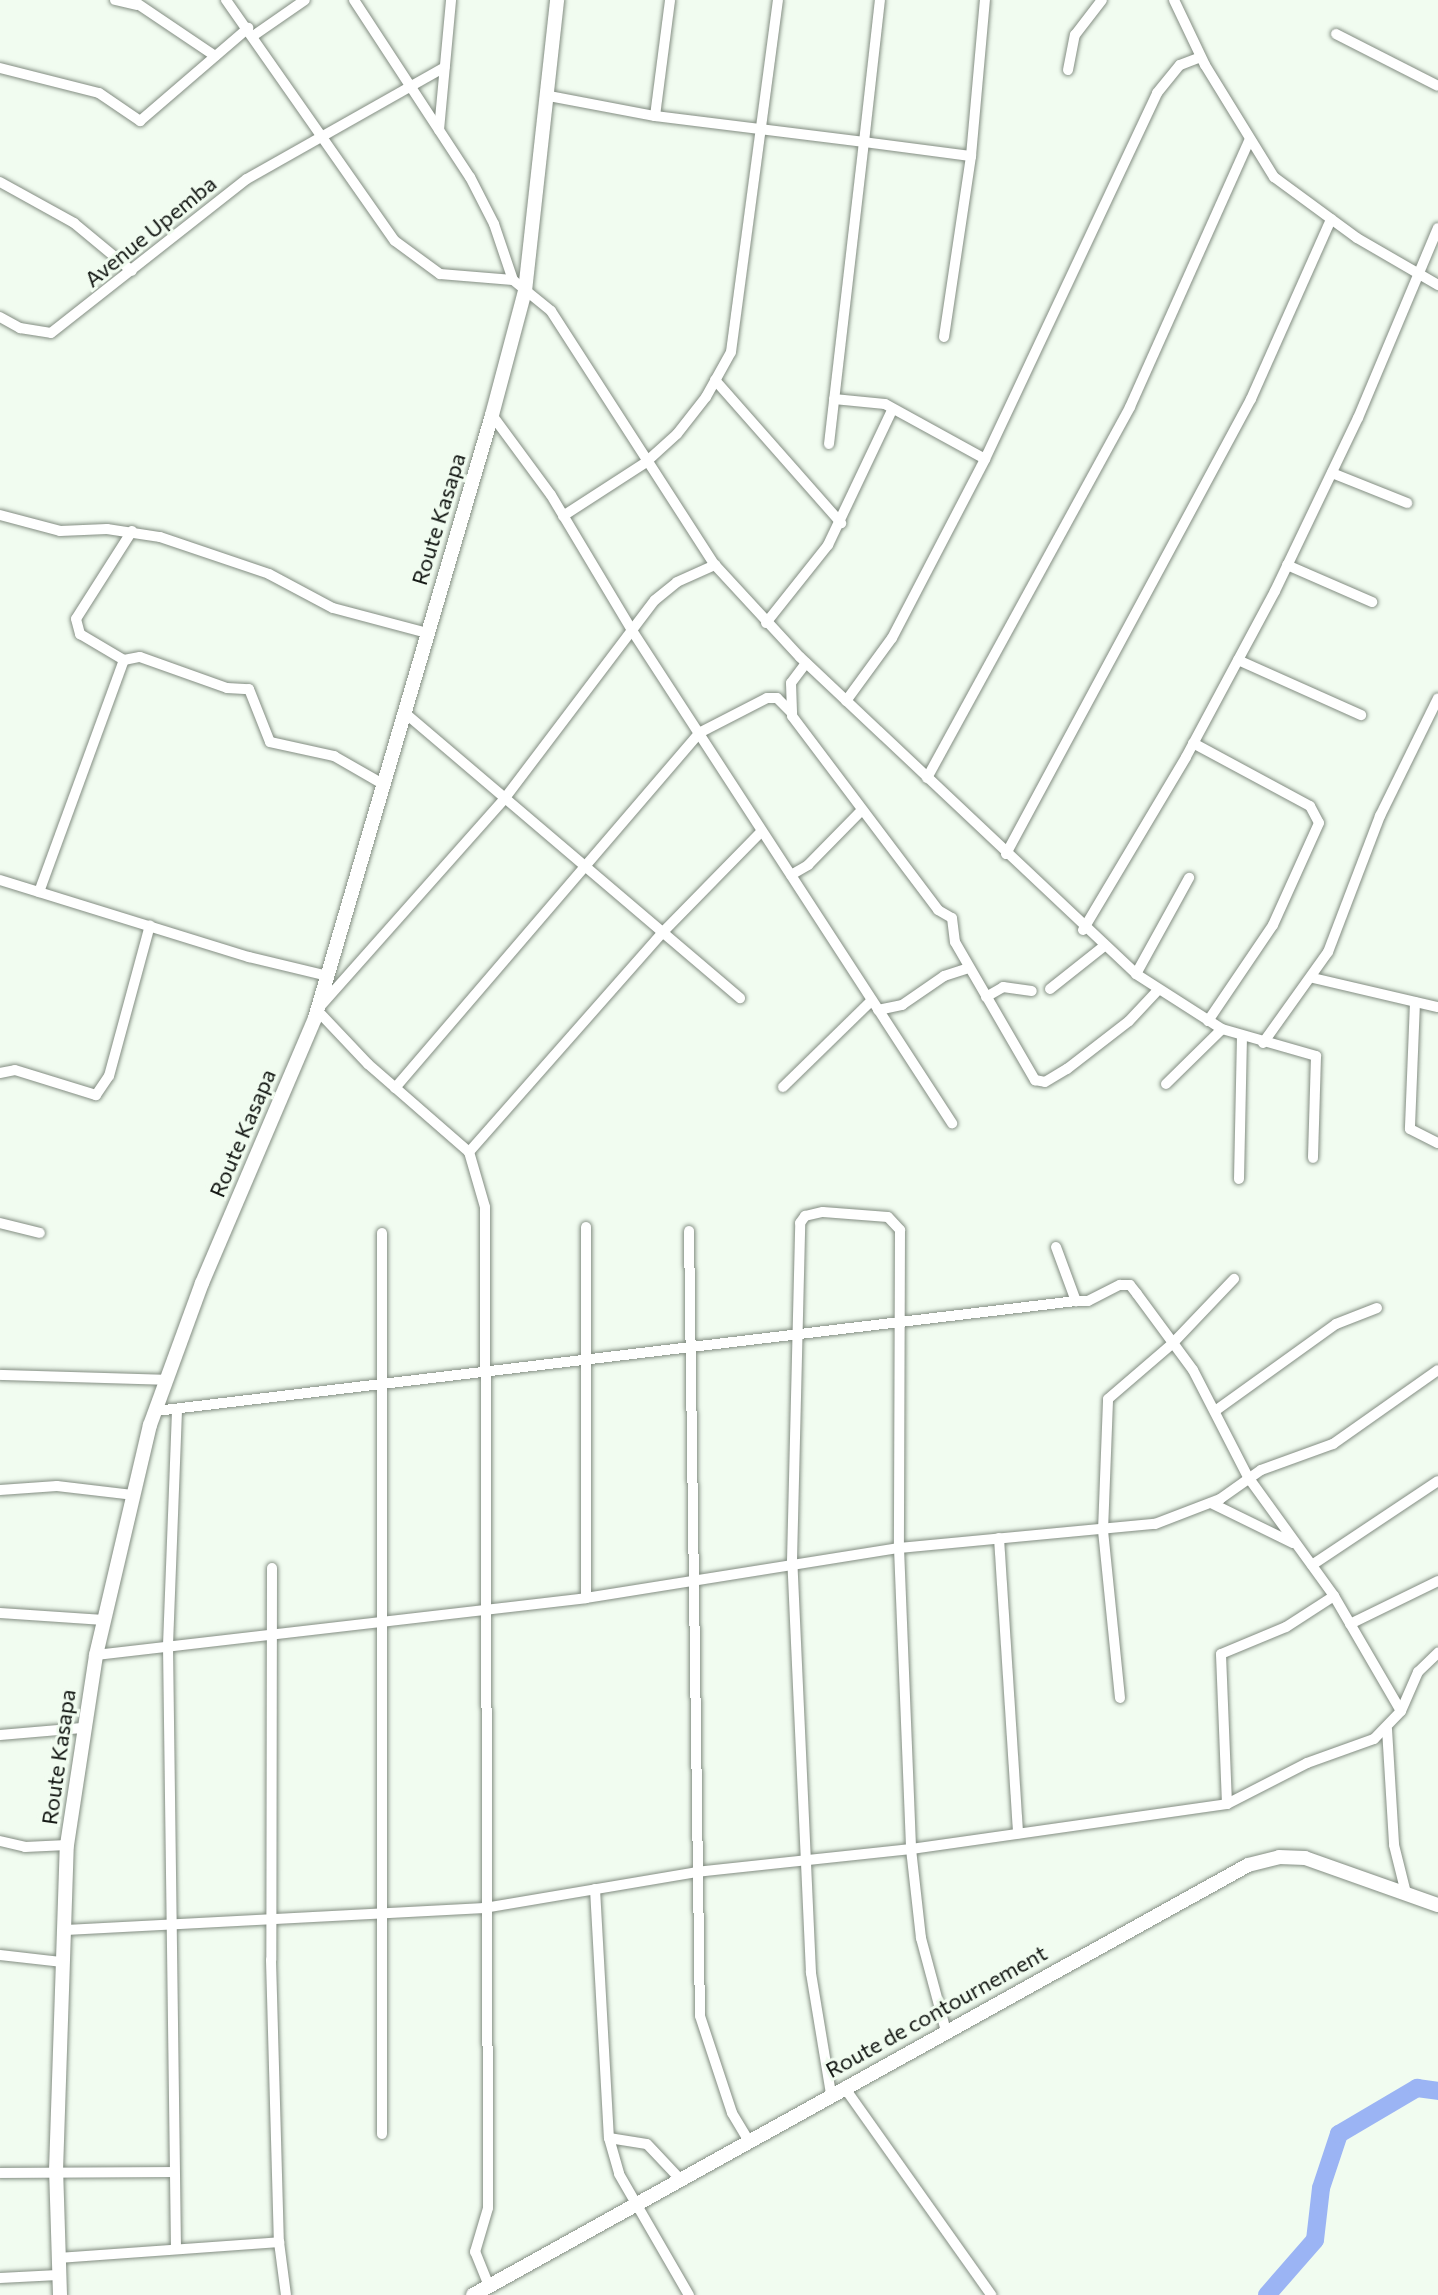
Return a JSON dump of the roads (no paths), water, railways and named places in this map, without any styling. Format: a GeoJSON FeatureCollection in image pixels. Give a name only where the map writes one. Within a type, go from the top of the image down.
{"type":"FeatureCollection","features":[{"type":"Feature","properties":{"kind":"main road","name":"Route Kasapa"},"geometry":{"type":"LineString","coordinates":[[60,2295],[56,2171],[67,1845],[82,1728],[96,1655],[156,1411],[202,1283],[317,1010],[381,783],[405,713],[492,415],[525,291],[549,96],[557,0]]}},
{"type":"Feature","properties":{"kind":"main road","name":"Route de contournement"},"geometry":{"type":"LineString","coordinates":[[473,2295],[1248,1865],[1279,1857],[1305,1858],[1438,1905]]}},
{"type":"Feature","properties":{"kind":"street"},"geometry":{"type":"LineString","coordinates":[[115,0],[135,2],[215,56]]}},
{"type":"Feature","properties":{"kind":"street"},"geometry":{"type":"LineString","coordinates":[[226,0],[395,241],[425,267],[440,274],[513,280]]}},
{"type":"Feature","properties":{"kind":"street"},"geometry":{"type":"LineString","coordinates":[[0,68],[99,93],[136,121],[215,56],[305,0]]}},
{"type":"Feature","properties":{"kind":"street"},"geometry":{"type":"LineString","coordinates":[[439,130],[451,0]]}},
{"type":"Feature","properties":{"kind":"street"},"geometry":{"type":"LineString","coordinates":[[655,116],[670,0]]}},
{"type":"Feature","properties":{"kind":"street"},"geometry":{"type":"LineString","coordinates":[[563,516],[630,468],[645,463],[677,434],[715,380],[736,330],[764,130],[778,0]]}},
{"type":"Feature","properties":{"kind":"street"},"geometry":{"type":"LineString","coordinates":[[829,444],[880,0]]}},
{"type":"Feature","properties":{"kind":"street"},"geometry":{"type":"LineString","coordinates":[[944,337],[971,156],[985,0]]}},
{"type":"Feature","properties":{"kind":"street"},"geometry":{"type":"LineString","coordinates":[[1068,70],[1075,35],[1102,0]]}},
{"type":"Feature","properties":{"kind":"street"},"geometry":{"type":"LineString","coordinates":[[1174,0],[1201,57],[1249,141],[1274,177],[1331,219],[1438,285]]}},
{"type":"Feature","properties":{"kind":"street"},"geometry":{"type":"LineString","coordinates":[[358,1],[488,209],[513,280],[570,335],[645,463],[715,565],[806,663],[1103,947],[1158,990],[1222,1029],[1318,1060],[1313,1158]]}},
{"type":"Feature","properties":{"kind":"street"},"geometry":{"type":"LineString","coordinates":[[1336,34],[1438,86]]}},
{"type":"Feature","properties":{"kind":"street"},"geometry":{"type":"LineString","coordinates":[[846,701],[892,638],[985,459],[1157,93],[1180,65],[1201,57]]}},
{"type":"Feature","properties":{"kind":"street","name":"Avenue Upemba"},"geometry":{"type":"LineString","coordinates":[[0,317],[20,328],[51,333],[247,179],[445,67]]}},
{"type":"Feature","properties":{"kind":"street"},"geometry":{"type":"LineString","coordinates":[[549,96],[655,116],[971,156]]}},
{"type":"Feature","properties":{"kind":"street"},"geometry":{"type":"LineString","coordinates":[[927,778],[1130,407],[1249,141]]}},
{"type":"Feature","properties":{"kind":"street"},"geometry":{"type":"LineString","coordinates":[[0,182],[74,223],[132,271]]}},
{"type":"Feature","properties":{"kind":"street"},"geometry":{"type":"LineString","coordinates":[[1006,854],[1251,399],[1331,219]]}},
{"type":"Feature","properties":{"kind":"street"},"geometry":{"type":"LineString","coordinates":[[1083,930],[1193,743],[1287,565],[1332,473],[1438,228]]}},
{"type":"Feature","properties":{"kind":"street"},"geometry":{"type":"LineString","coordinates":[[715,380],[841,523]]}},
{"type":"Feature","properties":{"kind":"street"},"geometry":{"type":"LineString","coordinates":[[834,399],[885,404],[985,459]]}},
{"type":"Feature","properties":{"kind":"street"},"geometry":{"type":"LineString","coordinates":[[766,623],[841,523],[892,410]]}},
{"type":"Feature","properties":{"kind":"street"},"geometry":{"type":"LineString","coordinates":[[492,415],[563,516],[633,632],[952,1123]]}},
{"type":"Feature","properties":{"kind":"street"},"geometry":{"type":"LineString","coordinates":[[1332,473],[1407,503]]}},
{"type":"Feature","properties":{"kind":"street"},"geometry":{"type":"LineString","coordinates":[[0,515],[60,531],[132,531],[269,574],[333,608],[427,633]]}},
{"type":"Feature","properties":{"kind":"street"},"geometry":{"type":"LineString","coordinates":[[132,531],[76,619],[80,634],[124,660],[140,657],[227,688],[249,689],[270,742],[334,756],[381,783]]}},
{"type":"Feature","properties":{"kind":"street"},"geometry":{"type":"LineString","coordinates":[[489,2286],[475,2252],[488,2208],[481,1369],[485,1207],[469,1152],[395,1088],[317,1010],[505,798],[665,590],[715,565]]}},
{"type":"Feature","properties":{"kind":"street"},"geometry":{"type":"LineString","coordinates":[[1287,565],[1372,602]]}},
{"type":"Feature","properties":{"kind":"street"},"geometry":{"type":"LineString","coordinates":[[39,892],[124,660]]}},
{"type":"Feature","properties":{"kind":"street"},"geometry":{"type":"LineString","coordinates":[[1238,660],[1361,715]]}},
{"type":"Feature","properties":{"kind":"street"},"geometry":{"type":"LineString","coordinates":[[791,712],[792,679],[806,663]]}},
{"type":"Feature","properties":{"kind":"street"},"geometry":{"type":"LineString","coordinates":[[395,1088],[699,733],[767,698],[777,698],[791,712],[938,910],[952,918],[954,940],[1035,1080],[1045,1082],[1129,1021],[1158,990]]}},
{"type":"Feature","properties":{"kind":"street"},"geometry":{"type":"LineString","coordinates":[[1263,1043],[1313,978],[1344,918],[1380,816],[1438,698]]}},
{"type":"Feature","properties":{"kind":"street"},"geometry":{"type":"LineString","coordinates":[[405,713],[740,998]]}},
{"type":"Feature","properties":{"kind":"street"},"geometry":{"type":"LineString","coordinates":[[1193,743],[1310,806],[1319,823],[1273,925],[1208,1021]]}},
{"type":"Feature","properties":{"kind":"street"},"geometry":{"type":"LineString","coordinates":[[791,875],[808,865],[862,810]]}},
{"type":"Feature","properties":{"kind":"street"},"geometry":{"type":"LineString","coordinates":[[469,1152],[663,932],[762,831]]}},
{"type":"Feature","properties":{"kind":"street"},"geometry":{"type":"LineString","coordinates":[[1136,974],[1189,878]]}},
{"type":"Feature","properties":{"kind":"street"},"geometry":{"type":"LineString","coordinates":[[0,880],[328,976]]}},
{"type":"Feature","properties":{"kind":"street"},"geometry":{"type":"LineString","coordinates":[[0,887],[13,884]]}},
{"type":"Feature","properties":{"kind":"street"},"geometry":{"type":"LineString","coordinates":[[0,1073],[15,1070],[96,1095],[109,1076],[150,925]]}},
{"type":"Feature","properties":{"kind":"street"},"geometry":{"type":"LineString","coordinates":[[1050,989],[1103,947]]}},
{"type":"Feature","properties":{"kind":"street"},"geometry":{"type":"LineString","coordinates":[[783,1087],[875,1005],[902,1005],[944,976],[969,968]]}},
{"type":"Feature","properties":{"kind":"street"},"geometry":{"type":"LineString","coordinates":[[1313,978],[1415,1002],[1437,1003]]}},
{"type":"Feature","properties":{"kind":"street"},"geometry":{"type":"LineString","coordinates":[[986,997],[1003,987],[1032,991]]}},
{"type":"Feature","properties":{"kind":"street"},"geometry":{"type":"LineString","coordinates":[[1415,1002],[1410,1129],[1438,1143]]}},
{"type":"Feature","properties":{"kind":"street"},"geometry":{"type":"LineString","coordinates":[[1166,1084],[1222,1029]]}},
{"type":"Feature","properties":{"kind":"street"},"geometry":{"type":"LineString","coordinates":[[1239,1179],[1242,1036]]}},
{"type":"Feature","properties":{"kind":"street"},"geometry":{"type":"LineString","coordinates":[[946,2031],[921,1938],[911,1849],[899,1548],[896,1223],[870,1213],[823,1212],[805,1216],[800,1223],[792,1561],[811,1973],[838,2090],[988,2294]]}},
{"type":"Feature","properties":{"kind":"street"},"geometry":{"type":"LineString","coordinates":[[0,1223],[40,1233]]}},
{"type":"Feature","properties":{"kind":"street"},"geometry":{"type":"LineString","coordinates":[[586,1227],[589,1360],[586,1598]]}},
{"type":"Feature","properties":{"kind":"street"},"geometry":{"type":"LineString","coordinates":[[689,1231],[691,1581],[700,2016],[732,2113],[748,2140]]}},
{"type":"Feature","properties":{"kind":"street"},"geometry":{"type":"LineString","coordinates":[[382,1233],[379,1385],[382,2134]]}},
{"type":"Feature","properties":{"kind":"street"},"geometry":{"type":"LineString","coordinates":[[1056,1247],[1076,1301]]}},
{"type":"Feature","properties":{"kind":"street"},"geometry":{"type":"LineString","coordinates":[[1120,1698],[1103,1531],[1108,1399],[1172,1344],[1234,1279]]}},
{"type":"Feature","properties":{"kind":"street"},"geometry":{"type":"LineString","coordinates":[[156,1411],[177,1411],[379,1385],[481,1369],[589,1360],[1076,1301],[1130,1285],[1215,1411],[1248,1477],[1334,1596],[1401,1711]]}},
{"type":"Feature","properties":{"kind":"street"},"geometry":{"type":"LineString","coordinates":[[1215,1411],[1336,1324],[1377,1308]]}},
{"type":"Feature","properties":{"kind":"street"},"geometry":{"type":"LineString","coordinates":[[96,1655],[586,1598],[792,1561],[1155,1524],[1211,1503],[1248,1477],[1333,1444],[1438,1370]]}},
{"type":"Feature","properties":{"kind":"street"},"geometry":{"type":"LineString","coordinates":[[0,1375],[167,1380]]}},
{"type":"Feature","properties":{"kind":"street"},"geometry":{"type":"LineString","coordinates":[[176,2249],[168,1645],[177,1411]]}},
{"type":"Feature","properties":{"kind":"street"},"geometry":{"type":"LineString","coordinates":[[1312,1565],[1438,1481]]}},
{"type":"Feature","properties":{"kind":"street"},"geometry":{"type":"LineString","coordinates":[[0,1490],[57,1486],[134,1495]]}},
{"type":"Feature","properties":{"kind":"street"},"geometry":{"type":"LineString","coordinates":[[1211,1503],[1295,1544]]}},
{"type":"Feature","properties":{"kind":"street"},"geometry":{"type":"LineString","coordinates":[[999,1538],[1018,1833]]}},
{"type":"Feature","properties":{"kind":"street"},"geometry":{"type":"LineString","coordinates":[[272,1568],[275,1919],[271,1960],[279,2242],[286,2295]]}},
{"type":"Feature","properties":{"kind":"street"},"geometry":{"type":"LineString","coordinates":[[1350,1624],[1438,1581]]}},
{"type":"Feature","properties":{"kind":"street"},"geometry":{"type":"LineString","coordinates":[[1227,1804],[1221,1654],[1286,1627],[1334,1596]]}},
{"type":"Feature","properties":{"kind":"street"},"geometry":{"type":"LineString","coordinates":[[0,1613],[104,1620]]}},
{"type":"Feature","properties":{"kind":"street"},"geometry":{"type":"LineString","coordinates":[[66,1930],[484,1908],[696,1872],[911,1849],[1227,1804],[1387,1729],[1401,1711],[1418,1672],[1438,1653]]}},
{"type":"Feature","properties":{"kind":"street"},"geometry":{"type":"LineString","coordinates":[[0,1735],[82,1728]]}},
{"type":"Feature","properties":{"kind":"street"},"geometry":{"type":"LineString","coordinates":[[1387,1729],[1394,1845],[1406,1893]]}},
{"type":"Feature","properties":{"kind":"street"},"geometry":{"type":"LineString","coordinates":[[0,1841],[25,1847],[67,1845]]}},
{"type":"Feature","properties":{"kind":"street"},"geometry":{"type":"LineString","coordinates":[[595,1889],[609,2138],[619,2174],[689,2295]]}},
{"type":"Feature","properties":{"kind":"street"},"geometry":{"type":"LineString","coordinates":[[0,1955],[61,1962]]}},
{"type":"Feature","properties":{"kind":"street"},"geometry":{"type":"LineString","coordinates":[[609,2138],[647,2144],[680,2179]]}},
{"type":"Feature","properties":{"kind":"street"},"geometry":{"type":"LineString","coordinates":[[0,2173],[174,2172]]}},
{"type":"Feature","properties":{"kind":"street"},"geometry":{"type":"LineString","coordinates":[[58,2258],[279,2242]]}},
{"type":"Feature","properties":{"kind":"street"},"geometry":{"type":"LineString","coordinates":[[0,2278],[58,2275]]}},
{"type":"Feature","properties":{"kind":"waterway"},"geometry":{"type":"LineString","coordinates":[[1267,2295],[1315,2240],[1321,2188],[1339,2134],[1417,2088],[1438,2091]]}}]}
